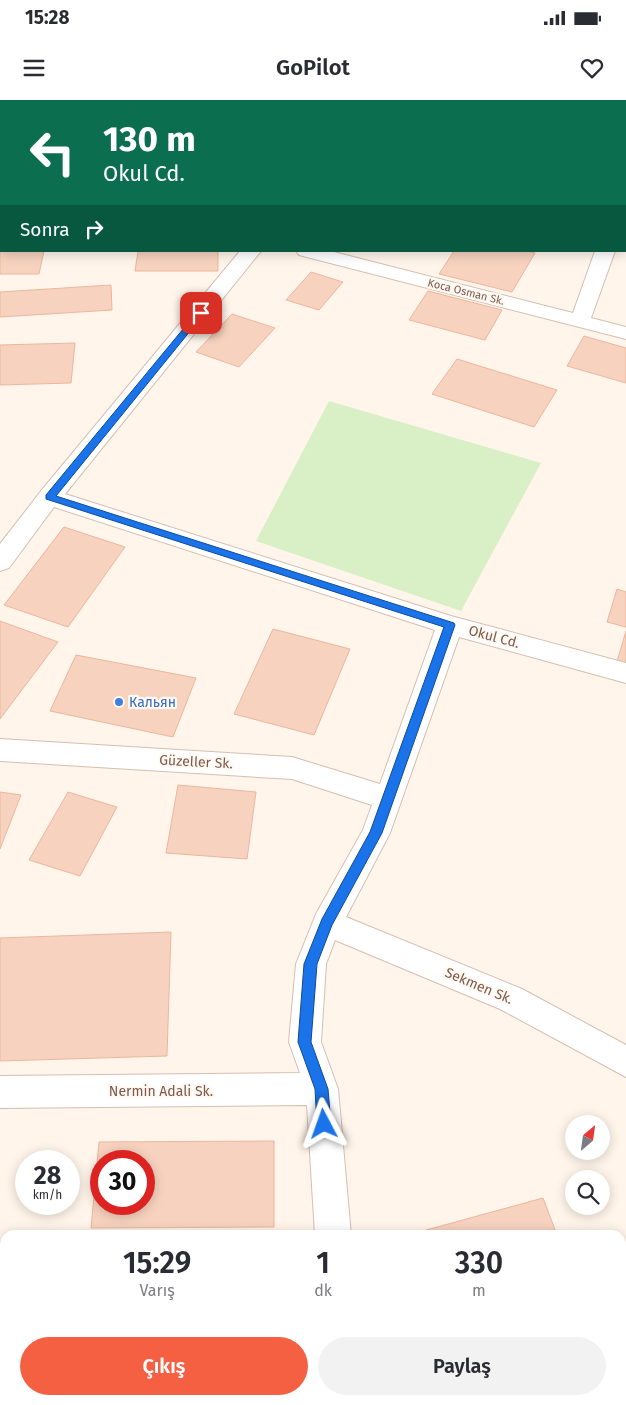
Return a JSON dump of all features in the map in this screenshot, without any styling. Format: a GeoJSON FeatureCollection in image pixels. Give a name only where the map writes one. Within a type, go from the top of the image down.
{"type":"FeatureCollection","features":[{"type":"Feature","properties":{"kind":"street"},"geometry":{"type":"LineString","coordinates":[[0,562],[49,497],[250,252]]}},
{"type":"Feature","properties":{"kind":"street","name":"Koca Osman Sk."},"geometry":{"type":"LineString","coordinates":[[310,252],[626,333]]}},
{"type":"Feature","properties":{"kind":"street"},"geometry":{"type":"LineString","coordinates":[[580,321],[605,252]]}},
{"type":"Feature","properties":{"kind":"street","name":"Okul Cd."},"geometry":{"type":"LineString","coordinates":[[49,497],[450,625],[626,673]]}},
{"type":"Feature","properties":{"kind":"street"},"geometry":{"type":"LineString","coordinates":[[332,1230],[322,1089],[304,1042],[311,964],[327,923],[376,833],[450,625]]}},
{"type":"Feature","properties":{"kind":"street","name":"Güzeller Sk."},"geometry":{"type":"LineString","coordinates":[[0,750],[292,768],[388,798]]}},
{"type":"Feature","properties":{"kind":"street","name":"Sekmen Sk."},"geometry":{"type":"LineString","coordinates":[[327,923],[511,999],[626,1062]]}},
{"type":"Feature","properties":{"kind":"street","name":"Nermin Adali Sk."},"geometry":{"type":"LineString","coordinates":[[0,1092],[322,1089]]}},
{"type":"Feature","properties":{"kind":"green space"},"geometry":{"type":"Polygon","coordinates":[[[329,401],[541,463],[461,611],[256,541],[329,401]]]}},
{"type":"Feature","properties":{"kind":"building"},"geometry":{"type":"Polygon","coordinates":[[[0,252],[44,252],[39,274],[0,274],[0,252]]]}},
{"type":"Feature","properties":{"kind":"building"},"geometry":{"type":"Polygon","coordinates":[[[138,252],[218,252],[218,271],[135,271],[138,252]]]}},
{"type":"Feature","properties":{"kind":"building"},"geometry":{"type":"Polygon","coordinates":[[[453,252],[535,253],[512,292],[439,274],[453,252]]]}},
{"type":"Feature","properties":{"kind":"building"},"geometry":{"type":"Polygon","coordinates":[[[311,272],[343,282],[319,310],[286,300],[311,272]]]}},
{"type":"Feature","properties":{"kind":"building"},"geometry":{"type":"Polygon","coordinates":[[[111,285],[112,310],[0,317],[0,292],[111,285]]]}},
{"type":"Feature","properties":{"kind":"building"},"geometry":{"type":"Polygon","coordinates":[[[428,291],[502,310],[485,340],[409,320],[428,291]]]}},
{"type":"Feature","properties":{"kind":"building"},"geometry":{"type":"Polygon","coordinates":[[[232,314],[275,328],[239,367],[196,352],[232,314]]]}},
{"type":"Feature","properties":{"kind":"building"},"geometry":{"type":"Polygon","coordinates":[[[584,336],[626,348],[626,383],[567,366],[584,336]]]}},
{"type":"Feature","properties":{"kind":"building"},"geometry":{"type":"Polygon","coordinates":[[[75,343],[71,383],[0,385],[0,345],[75,343]]]}},
{"type":"Feature","properties":{"kind":"building"},"geometry":{"type":"Polygon","coordinates":[[[457,359],[557,390],[534,427],[432,394],[457,359]]]}},
{"type":"Feature","properties":{"kind":"building"},"geometry":{"type":"Polygon","coordinates":[[[64,527],[125,547],[68,627],[4,605],[64,527]]]}},
{"type":"Feature","properties":{"kind":"building"},"geometry":{"type":"Polygon","coordinates":[[[617,589],[626,592],[626,627],[607,622],[617,589]]]}},
{"type":"Feature","properties":{"kind":"building"},"geometry":{"type":"Polygon","coordinates":[[[0,621],[58,642],[0,719],[0,621]]]}},
{"type":"Feature","properties":{"kind":"building"},"geometry":{"type":"Polygon","coordinates":[[[273,629],[350,649],[314,735],[234,714],[273,629]]]}},
{"type":"Feature","properties":{"kind":"building"},"geometry":{"type":"Polygon","coordinates":[[[626,631],[626,668],[616,665],[626,631]]]}},
{"type":"Feature","properties":{"kind":"building"},"geometry":{"type":"Polygon","coordinates":[[[76,655],[196,678],[173,737],[50,711],[76,655]]]}},
{"type":"Feature","properties":{"kind":"building"},"geometry":{"type":"Polygon","coordinates":[[[178,785],[256,792],[247,859],[166,853],[178,785]]]}},
{"type":"Feature","properties":{"kind":"building"},"geometry":{"type":"Polygon","coordinates":[[[0,792],[21,795],[0,849],[0,792]]]}},
{"type":"Feature","properties":{"kind":"building"},"geometry":{"type":"Polygon","coordinates":[[[68,792],[117,807],[80,876],[29,860],[68,792]]]}},
{"type":"Feature","properties":{"kind":"building"},"geometry":{"type":"Polygon","coordinates":[[[171,932],[167,1056],[0,1061],[0,938],[171,932]]]}},
{"type":"Feature","properties":{"kind":"building"},"geometry":{"type":"Polygon","coordinates":[[[274,1141],[274,1227],[91,1228],[92,1215],[155,1215],[155,1150],[98,1150],[99,1142],[274,1141]]]}},
{"type":"Feature","properties":{"kind":"building"},"geometry":{"type":"Polygon","coordinates":[[[543,1198],[555,1230],[426,1230],[543,1198]]]}},
{"type":"Feature","properties":{"kind":"place","name":"Кальян"},"geometry":{"type":"Point","coordinates":[119,702]}},
{"type":"Feature","properties":{"kind":"route"},"geometry":{"type":"LineString","coordinates":[[201,313],[49,497],[450,625],[376,833],[327,923],[311,964],[304,1042],[322,1089],[324,1124]]}}]}
